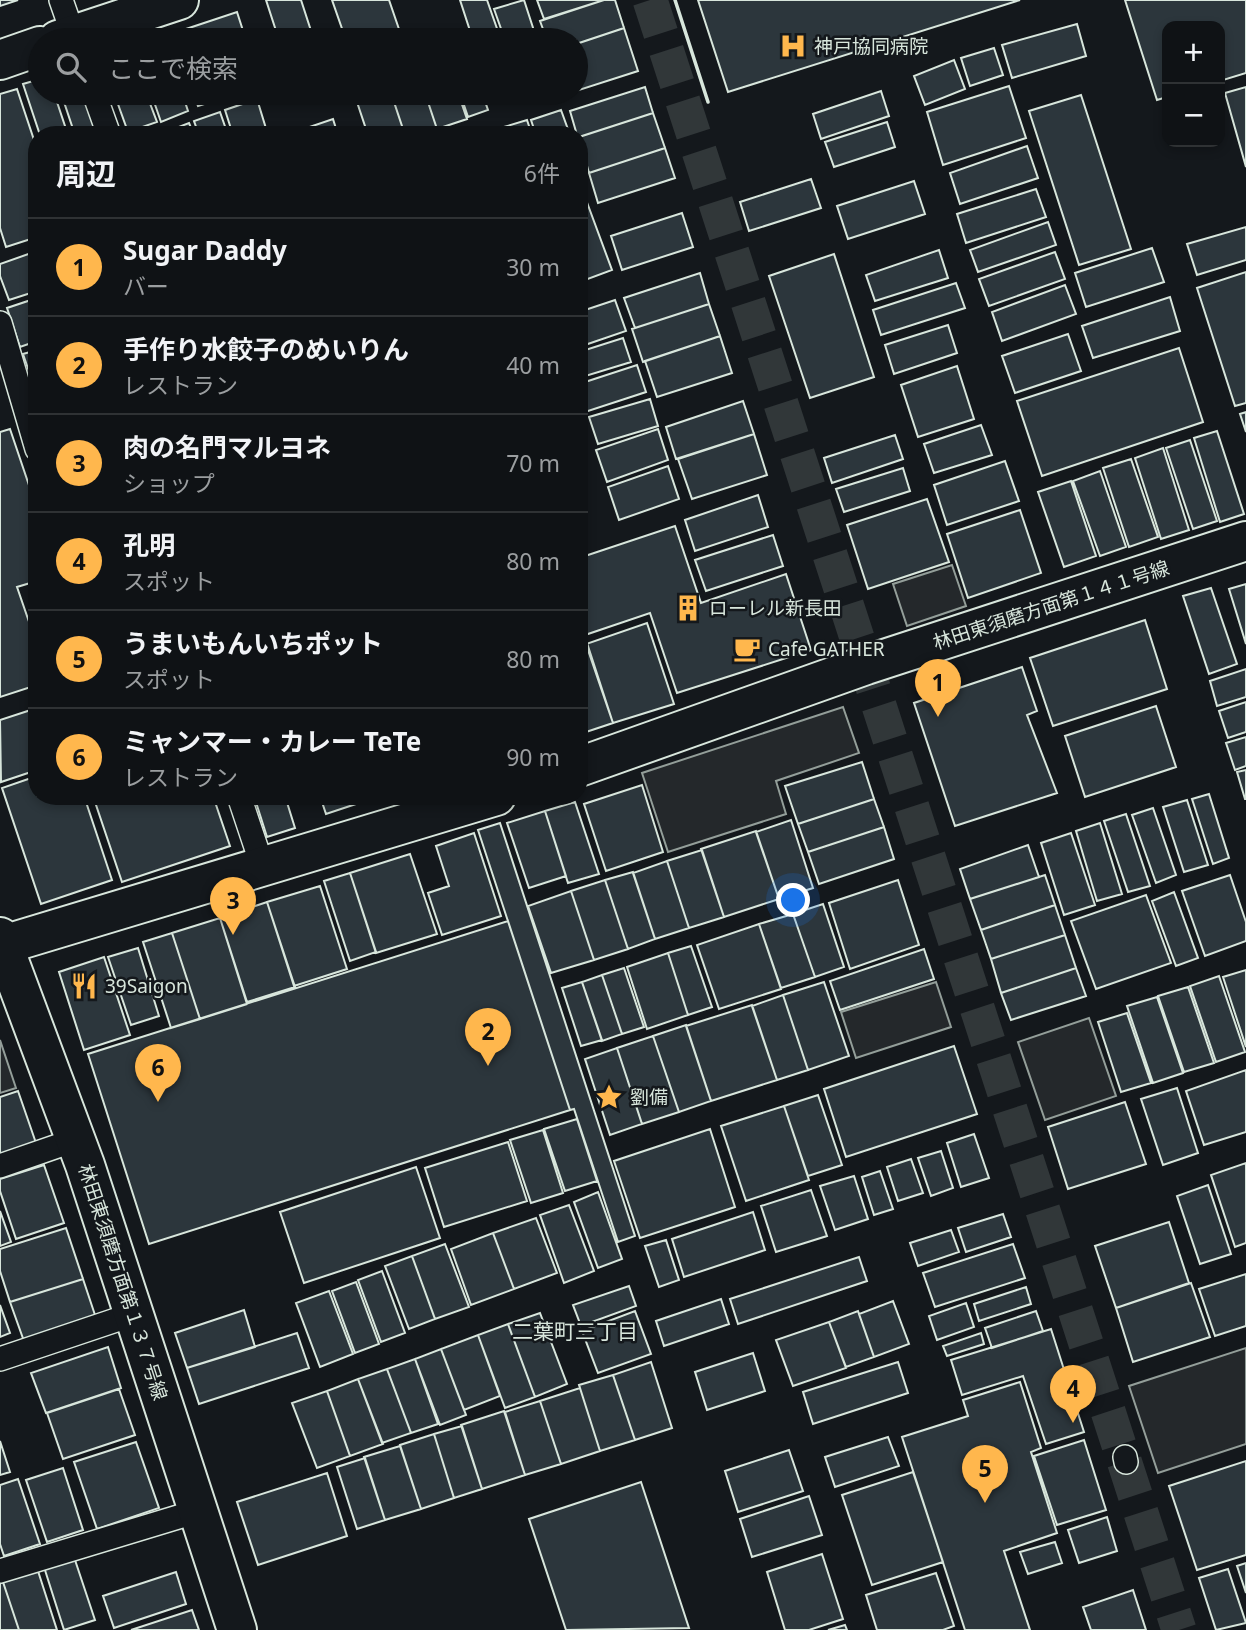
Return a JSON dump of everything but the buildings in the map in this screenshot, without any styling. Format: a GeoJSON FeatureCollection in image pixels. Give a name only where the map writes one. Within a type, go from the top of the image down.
{"type":"FeatureCollection","features":[{"type":"Feature","properties":{"kind":"street"},"geometry":{"type":"LineString","coordinates":[[76,28],[179,0]]}},
{"type":"Feature","properties":{"kind":"street"},"geometry":{"type":"LineString","coordinates":[[0,60],[28,47]]}},
{"type":"Feature","properties":{"kind":"street","name":"林田東須磨方面第１４１号線"},"geometry":{"type":"LineString","coordinates":[[588,764],[866,665],[1246,541]]}},
{"type":"Feature","properties":{"kind":"street"},"geometry":{"type":"LineString","coordinates":[[1,941],[263,868],[446,805]]}},
{"type":"Feature","properties":{"kind":"street","name":"林田東須磨方面第１３７号線"},"geometry":{"type":"LineString","coordinates":[[1,941],[75,1140],[237,1630]]}},
{"type":"Feature","properties":{"kind":"lane"},"geometry":{"type":"LineString","coordinates":[[98,105],[106,126]]}},
{"type":"Feature","properties":{"kind":"lane"},"geometry":{"type":"LineString","coordinates":[[0,323],[28,418]]}},
{"type":"Feature","properties":{"kind":"lane"},"geometry":{"type":"LineString","coordinates":[[242,805],[263,868]]}},
{"type":"Feature","properties":{"kind":"lane"},"geometry":{"type":"LineString","coordinates":[[0,1166],[75,1140]]}},
{"type":"Feature","properties":{"kind":"lane"},"geometry":{"type":"LineString","coordinates":[[0,1359],[134,1314]]}},
{"type":"Feature","properties":{"kind":"lane"},"geometry":{"type":"LineString","coordinates":[[0,1571],[198,1511]]}},
{"type":"Feature","properties":{"kind":"shaded area"},"geometry":{"type":"Polygon","coordinates":[[[952,565],[966,606],[907,626],[893,584],[952,565]]]}},
{"type":"Feature","properties":{"kind":"shaded area"},"geometry":{"type":"Polygon","coordinates":[[[843,707],[859,753],[776,781],[786,814],[668,852],[642,773],[843,707]]]}},
{"type":"Feature","properties":{"kind":"shaded area"},"geometry":{"type":"Polygon","coordinates":[[[936,982],[951,1027],[856,1058],[841,1012],[936,982]]]}},
{"type":"Feature","properties":{"kind":"shaded area"},"geometry":{"type":"Polygon","coordinates":[[[1089,1018],[1116,1096],[1045,1120],[1018,1042],[1089,1018]]]}},
{"type":"Feature","properties":{"kind":"shaded area"},"geometry":{"type":"Polygon","coordinates":[[[0,1040],[16,1088],[0,1093],[0,1040]]]}},
{"type":"Feature","properties":{"kind":"shaded area"},"geometry":{"type":"Polygon","coordinates":[[[1246,1348],[1246,1444],[1158,1473],[1129,1386],[1246,1348]]]}},
{"type":"Feature","properties":{"kind":"tunnel"},"geometry":{"type":"LineString","coordinates":[[650,0],[1179,1630]]}},
{"type":"Feature","properties":{"kind":"wall"},"geometry":{"type":"LineString","coordinates":[[675,0],[708,102]]}},
{"type":"Feature","properties":{"kind":"place","name":"神戸協同病院"},"geometry":{"type":"Point","coordinates":[793,46]}},
{"type":"Feature","properties":{"kind":"place","name":"ローレル新長田"},"geometry":{"type":"Point","coordinates":[688,608]}},
{"type":"Feature","properties":{"kind":"place","name":"Cafe GATHER"},"geometry":{"type":"Point","coordinates":[747,649]}},
{"type":"Feature","properties":{"kind":"place","name":"Sugar Daddy"},"geometry":{"type":"Point","coordinates":[938,717]}},
{"type":"Feature","properties":{"kind":"place","name":"肉の名門マルヨネ"},"geometry":{"type":"Point","coordinates":[233,935]}},
{"type":"Feature","properties":{"kind":"place","name":"39Saigon"},"geometry":{"type":"Point","coordinates":[84,986]}},
{"type":"Feature","properties":{"kind":"place","name":"手作り水餃子のめいりん"},"geometry":{"type":"Point","coordinates":[488,1066]}},
{"type":"Feature","properties":{"kind":"place","name":"劉備"},"geometry":{"type":"Point","coordinates":[609,1097]}},
{"type":"Feature","properties":{"kind":"place","name":"ミャンマー・カレー TeTe"},"geometry":{"type":"Point","coordinates":[158,1102]}},
{"type":"Feature","properties":{"kind":"place","name":"孔明"},"geometry":{"type":"Point","coordinates":[1073,1423]}},
{"type":"Feature","properties":{"kind":"place","name":"うまいもんいちポット"},"geometry":{"type":"Point","coordinates":[985,1503]}},
{"type":"Feature","properties":{"kind":"district","name":"二葉町三丁目"},"geometry":{"type":"Point","coordinates":[575,1331]}}]}
